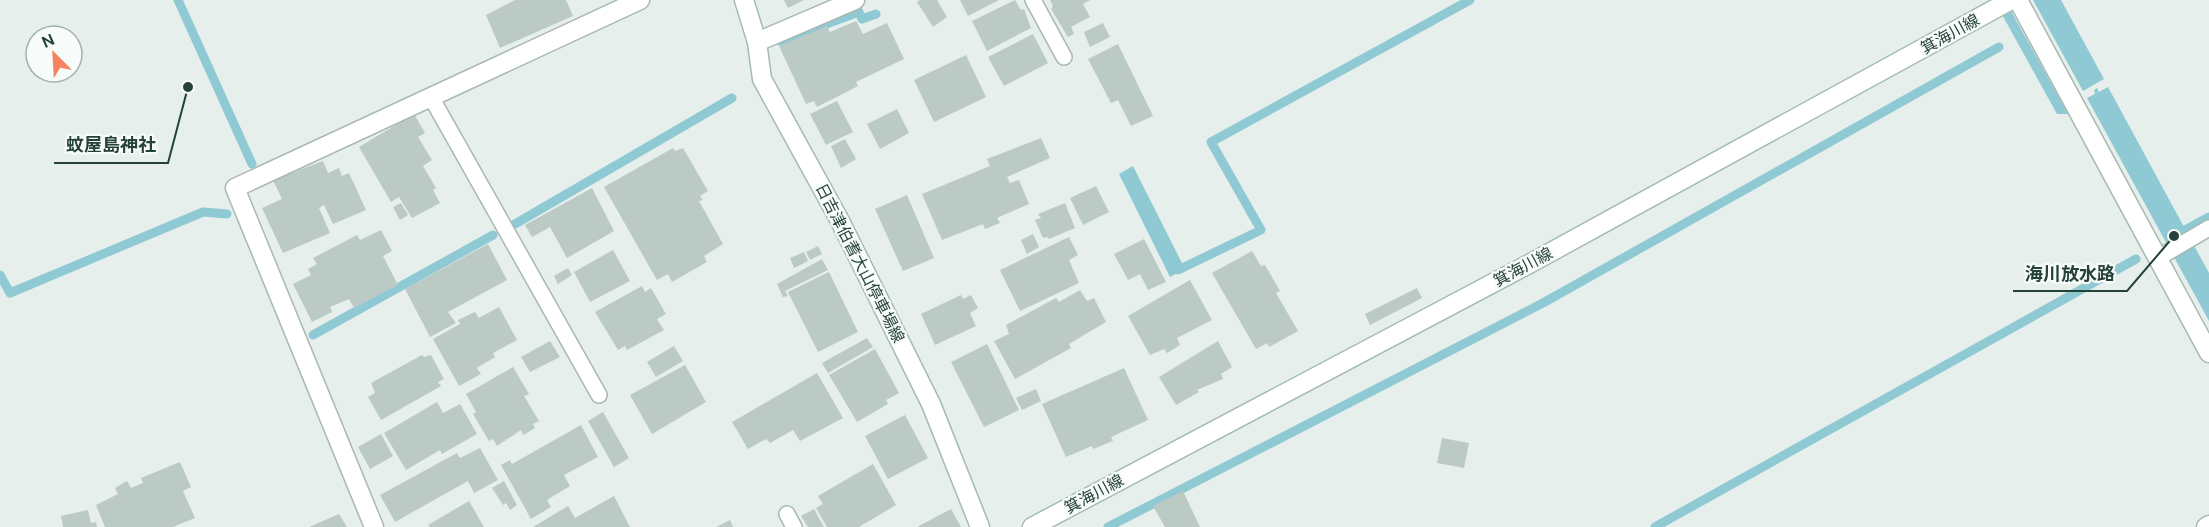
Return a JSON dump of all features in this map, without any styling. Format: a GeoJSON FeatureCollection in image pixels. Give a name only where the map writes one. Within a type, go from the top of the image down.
{"type":"FeatureCollection","features":[{"type":"Feature","properties":{"kind":"street"},"geometry":{"type":"LineString","coordinates":[[374,527],[235,188],[640,0]]}},
{"type":"Feature","properties":{"kind":"street","name":"日吉津伯耆大山停車場線"},"geometry":{"type":"LineString","coordinates":[[744,0],[757,42],[762,79],[840,221],[925,393],[980,527]]}},
{"type":"Feature","properties":{"kind":"street"},"geometry":{"type":"LineString","coordinates":[[757,42],[855,0]]}},
{"type":"Feature","properties":{"kind":"street","name":"箕海川線"},"geometry":{"type":"LineString","coordinates":[[1032,527],[1529,264],[2011,0]]}},
{"type":"Feature","properties":{"kind":"street"},"geometry":{"type":"LineString","coordinates":[[2018,0],[2209,353]]}},
{"type":"Feature","properties":{"kind":"lane"},"geometry":{"type":"LineString","coordinates":[[1033,0],[1064,57]]}},
{"type":"Feature","properties":{"kind":"lane"},"geometry":{"type":"LineString","coordinates":[[431,97],[599,394]]}},
{"type":"Feature","properties":{"kind":"lane"},"geometry":{"type":"LineString","coordinates":[[2158,258],[2209,228]]}},
{"type":"Feature","properties":{"kind":"water"},"geometry":{"type":"Polygon","coordinates":[[[1994,0],[2005,0],[2068,114],[2057,114],[1994,0]]]}},
{"type":"Feature","properties":{"kind":"water"},"geometry":{"type":"Polygon","coordinates":[[[2033,0],[2061,0],[2104,79],[2083,91],[2033,0]]]}},
{"type":"Feature","properties":{"kind":"water"},"geometry":{"type":"Polygon","coordinates":[[[2108,87],[2209,273],[2209,321],[2087,98],[2095,94],[2094,90],[2097,88],[2099,92],[2108,87]]]}},
{"type":"Feature","properties":{"kind":"water"},"geometry":{"type":"Polygon","coordinates":[[[1133,166],[1185,269],[1170,277],[1119,174],[1133,166]]]}},
{"type":"Feature","properties":{"kind":"building"},"geometry":{"type":"Polygon","coordinates":[[[515,0],[566,0],[573,16],[500,48],[486,15],[515,0]]]}},
{"type":"Feature","properties":{"kind":"building"},"geometry":{"type":"Polygon","coordinates":[[[784,0],[804,0],[788,8],[784,0]]]}},
{"type":"Feature","properties":{"kind":"building"},"geometry":{"type":"Polygon","coordinates":[[[937,0],[947,17],[933,27],[917,2],[937,0]]]}},
{"type":"Feature","properties":{"kind":"building"},"geometry":{"type":"Polygon","coordinates":[[[960,0],[999,0],[968,16],[960,0]]]}},
{"type":"Feature","properties":{"kind":"building"},"geometry":{"type":"Polygon","coordinates":[[[1015,0],[1021,10],[1024,9],[1031,28],[987,51],[972,21],[1015,0]]]}},
{"type":"Feature","properties":{"kind":"building"},"geometry":{"type":"Polygon","coordinates":[[[1050,0],[1090,0],[1083,4],[1090,17],[1071,27],[1074,34],[1068,37],[1051,9],[1053,6],[1050,0]]]}},
{"type":"Feature","properties":{"kind":"building"},"geometry":{"type":"Polygon","coordinates":[[[856,21],[863,34],[887,23],[904,59],[856,82],[858,86],[817,107],[814,101],[806,104],[779,46],[827,26],[830,32],[856,21]]]}},
{"type":"Feature","properties":{"kind":"building"},"geometry":{"type":"Polygon","coordinates":[[[1103,23],[1110,37],[1090,47],[1084,32],[1103,23]]]}},
{"type":"Feature","properties":{"kind":"building"},"geometry":{"type":"Polygon","coordinates":[[[1033,34],[1048,63],[1004,86],[988,57],[1033,34]]]}},
{"type":"Feature","properties":{"kind":"building"},"geometry":{"type":"Polygon","coordinates":[[[1118,44],[1153,116],[1131,126],[1118,100],[1111,103],[1088,59],[1118,44]]]}},
{"type":"Feature","properties":{"kind":"building"},"geometry":{"type":"Polygon","coordinates":[[[966,55],[986,97],[934,122],[914,80],[966,55]]]}},
{"type":"Feature","properties":{"kind":"building"},"geometry":{"type":"Polygon","coordinates":[[[837,101],[853,132],[826,145],[810,114],[837,101]]]}},
{"type":"Feature","properties":{"kind":"building"},"geometry":{"type":"Polygon","coordinates":[[[897,109],[909,133],[880,149],[867,124],[897,109]]]}},
{"type":"Feature","properties":{"kind":"building"},"geometry":{"type":"Polygon","coordinates":[[[414,114],[425,133],[418,137],[432,160],[423,166],[436,188],[433,190],[440,203],[412,218],[399,197],[391,202],[359,147],[414,114]]]}},
{"type":"Feature","properties":{"kind":"building"},"geometry":{"type":"Polygon","coordinates":[[[1041,138],[1050,158],[1007,177],[1010,183],[1019,180],[1029,204],[997,218],[1000,223],[985,229],[983,224],[942,240],[922,194],[990,166],[987,159],[1041,138]]]}},
{"type":"Feature","properties":{"kind":"building"},"geometry":{"type":"Polygon","coordinates":[[[845,139],[856,159],[841,168],[831,146],[845,139]]]}},
{"type":"Feature","properties":{"kind":"building"},"geometry":{"type":"Polygon","coordinates":[[[673,148],[675,151],[683,148],[708,191],[700,196],[703,200],[699,201],[723,244],[704,256],[707,262],[672,282],[668,274],[657,280],[604,187],[673,148]]]}},
{"type":"Feature","properties":{"kind":"building"},"geometry":{"type":"Polygon","coordinates":[[[323,161],[328,173],[339,168],[342,176],[349,173],[366,210],[333,224],[324,205],[319,208],[330,233],[283,253],[262,208],[282,199],[273,180],[323,161]]]}},
{"type":"Feature","properties":{"kind":"building"},"geometry":{"type":"Polygon","coordinates":[[[1096,186],[1109,212],[1083,225],[1070,198],[1096,186]]]}},
{"type":"Feature","properties":{"kind":"building"},"geometry":{"type":"Polygon","coordinates":[[[592,188],[614,231],[567,258],[550,227],[532,237],[525,225],[592,188]]]}},
{"type":"Feature","properties":{"kind":"building"},"geometry":{"type":"Polygon","coordinates":[[[907,195],[934,258],[903,271],[875,209],[907,195]]]}},
{"type":"Feature","properties":{"kind":"building"},"geometry":{"type":"Polygon","coordinates":[[[401,203],[408,215],[400,220],[393,207],[401,203]]]}},
{"type":"Feature","properties":{"kind":"building"},"geometry":{"type":"Polygon","coordinates":[[[1065,203],[1075,228],[1049,239],[1048,237],[1043,238],[1035,220],[1041,218],[1038,214],[1065,203]]]}},
{"type":"Feature","properties":{"kind":"building"},"geometry":{"type":"Polygon","coordinates":[[[381,230],[392,251],[383,256],[398,285],[354,308],[349,299],[330,307],[332,312],[312,322],[293,284],[311,275],[308,269],[317,264],[313,258],[357,235],[360,240],[381,230]]]}},
{"type":"Feature","properties":{"kind":"building"},"geometry":{"type":"Polygon","coordinates":[[[1033,234],[1039,247],[1027,254],[1021,240],[1033,234]]]}},
{"type":"Feature","properties":{"kind":"building"},"geometry":{"type":"Polygon","coordinates":[[[1069,237],[1078,255],[1069,260],[1079,283],[1020,311],[1000,270],[1069,237]]]}},
{"type":"Feature","properties":{"kind":"building"},"geometry":{"type":"Polygon","coordinates":[[[1144,239],[1166,282],[1148,290],[1140,274],[1128,280],[1114,254],[1144,239]]]}},
{"type":"Feature","properties":{"kind":"building"},"geometry":{"type":"Polygon","coordinates":[[[488,244],[507,280],[448,312],[456,323],[430,337],[405,289],[488,244]]]}},
{"type":"Feature","properties":{"kind":"building"},"geometry":{"type":"Polygon","coordinates":[[[818,246],[822,254],[810,260],[806,252],[818,246]]]}},
{"type":"Feature","properties":{"kind":"building"},"geometry":{"type":"Polygon","coordinates":[[[613,250],[630,281],[590,302],[574,272],[613,250]]]}},
{"type":"Feature","properties":{"kind":"building"},"geometry":{"type":"Polygon","coordinates":[[[1252,251],[1261,266],[1265,265],[1280,291],[1276,293],[1298,331],[1269,347],[1267,343],[1256,349],[1212,273],[1252,251]]]}},
{"type":"Feature","properties":{"kind":"building"},"geometry":{"type":"Polygon","coordinates":[[[804,252],[808,261],[794,268],[790,258],[804,252]]]}},
{"type":"Feature","properties":{"kind":"building"},"geometry":{"type":"Polygon","coordinates":[[[822,259],[828,270],[785,291],[788,296],[783,297],[777,284],[822,259]]]}},
{"type":"Feature","properties":{"kind":"building"},"geometry":{"type":"Polygon","coordinates":[[[568,268],[572,275],[558,284],[554,276],[568,268]]]}},
{"type":"Feature","properties":{"kind":"building"},"geometry":{"type":"Polygon","coordinates":[[[829,272],[858,332],[818,352],[788,292],[829,272]]]}},
{"type":"Feature","properties":{"kind":"building"},"geometry":{"type":"Polygon","coordinates":[[[1190,280],[1212,320],[1177,338],[1180,345],[1167,353],[1164,349],[1150,355],[1128,316],[1190,280]]]}},
{"type":"Feature","properties":{"kind":"building"},"geometry":{"type":"Polygon","coordinates":[[[642,286],[645,292],[651,288],[666,314],[657,319],[664,330],[627,350],[625,346],[618,350],[595,312],[642,286]]]}},
{"type":"Feature","properties":{"kind":"building"},"geometry":{"type":"Polygon","coordinates":[[[1417,288],[1422,298],[1370,325],[1365,314],[1417,288]]]}},
{"type":"Feature","properties":{"kind":"building"},"geometry":{"type":"Polygon","coordinates":[[[1080,290],[1087,301],[1094,298],[1106,322],[1069,344],[1071,348],[1015,379],[994,341],[1009,334],[1006,325],[1056,298],[1059,302],[1080,290]]]}},
{"type":"Feature","properties":{"kind":"building"},"geometry":{"type":"Polygon","coordinates":[[[961,295],[963,299],[971,295],[978,308],[970,313],[976,326],[935,345],[921,314],[961,295]]]}},
{"type":"Feature","properties":{"kind":"building"},"geometry":{"type":"Polygon","coordinates":[[[499,307],[517,340],[493,353],[495,357],[477,368],[481,374],[459,386],[433,339],[460,324],[458,320],[475,312],[479,318],[499,307]]]}},
{"type":"Feature","properties":{"kind":"building"},"geometry":{"type":"Polygon","coordinates":[[[867,338],[873,347],[828,373],[822,363],[867,338]]]}},
{"type":"Feature","properties":{"kind":"building"},"geometry":{"type":"Polygon","coordinates":[[[550,341],[560,357],[530,372],[521,357],[550,341]]]}},
{"type":"Feature","properties":{"kind":"building"},"geometry":{"type":"Polygon","coordinates":[[[1218,341],[1232,367],[1221,374],[1223,379],[1197,390],[1199,392],[1176,405],[1159,377],[1218,341]]]}},
{"type":"Feature","properties":{"kind":"building"},"geometry":{"type":"Polygon","coordinates":[[[987,344],[1019,410],[984,427],[951,362],[987,344]]]}},
{"type":"Feature","properties":{"kind":"building"},"geometry":{"type":"Polygon","coordinates":[[[674,346],[683,361],[656,377],[647,362],[674,346]]]}},
{"type":"Feature","properties":{"kind":"building"},"geometry":{"type":"Polygon","coordinates":[[[875,349],[899,393],[886,400],[888,404],[857,422],[829,375],[875,349]]]}},
{"type":"Feature","properties":{"kind":"building"},"geometry":{"type":"Polygon","coordinates":[[[422,355],[424,357],[431,355],[444,379],[438,382],[441,386],[381,420],[368,397],[375,393],[371,383],[422,355]]]}},
{"type":"Feature","properties":{"kind":"building"},"geometry":{"type":"Polygon","coordinates":[[[685,365],[706,402],[652,434],[630,395],[685,365]]]}},
{"type":"Feature","properties":{"kind":"building"},"geometry":{"type":"Polygon","coordinates":[[[513,367],[529,394],[524,396],[539,421],[533,424],[535,428],[523,435],[521,430],[497,446],[493,439],[489,441],[473,414],[476,412],[466,394],[513,367]]]}},
{"type":"Feature","properties":{"kind":"building"},"geometry":{"type":"Polygon","coordinates":[[[1124,368],[1148,420],[1111,437],[1113,441],[1093,449],[1092,446],[1066,457],[1042,404],[1124,368]]]}},
{"type":"Feature","properties":{"kind":"building"},"geometry":{"type":"Polygon","coordinates":[[[817,373],[843,418],[800,441],[793,430],[770,443],[766,439],[748,449],[732,422],[817,373]]]}},
{"type":"Feature","properties":{"kind":"building"},"geometry":{"type":"Polygon","coordinates":[[[1036,389],[1041,401],[1022,410],[1016,398],[1036,389]]]}},
{"type":"Feature","properties":{"kind":"building"},"geometry":{"type":"Polygon","coordinates":[[[437,402],[443,413],[460,404],[477,434],[442,454],[440,450],[406,470],[384,433],[437,402]]]}},
{"type":"Feature","properties":{"kind":"building"},"geometry":{"type":"Polygon","coordinates":[[[603,412],[629,458],[614,467],[588,421],[603,412]]]}},
{"type":"Feature","properties":{"kind":"building"},"geometry":{"type":"Polygon","coordinates":[[[905,415],[928,458],[888,479],[865,436],[905,415]]]}},
{"type":"Feature","properties":{"kind":"building"},"geometry":{"type":"Polygon","coordinates":[[[581,425],[598,457],[564,475],[570,486],[547,500],[551,507],[531,519],[501,465],[510,460],[512,464],[581,425]]]}},
{"type":"Feature","properties":{"kind":"building"},"geometry":{"type":"Polygon","coordinates":[[[381,434],[393,456],[370,469],[358,447],[381,434]]]}},
{"type":"Feature","properties":{"kind":"building"},"geometry":{"type":"Polygon","coordinates":[[[1442,438],[1469,443],[1464,468],[1437,463],[1442,438]]]}},
{"type":"Feature","properties":{"kind":"building"},"geometry":{"type":"Polygon","coordinates":[[[480,448],[498,480],[474,493],[468,481],[395,522],[380,495],[457,453],[460,458],[480,448]]]}},
{"type":"Feature","properties":{"kind":"building"},"geometry":{"type":"Polygon","coordinates":[[[180,462],[191,487],[183,491],[195,518],[173,527],[105,527],[96,505],[118,494],[115,488],[127,481],[131,488],[143,483],[141,478],[180,462]]]}},
{"type":"Feature","properties":{"kind":"building"},"geometry":{"type":"Polygon","coordinates":[[[873,464],[896,505],[859,527],[827,527],[816,508],[823,504],[818,496],[873,464]]]}},
{"type":"Feature","properties":{"kind":"building"},"geometry":{"type":"Polygon","coordinates":[[[504,481],[517,505],[510,510],[506,503],[503,505],[492,488],[504,481]]]}},
{"type":"Feature","properties":{"kind":"building"},"geometry":{"type":"Polygon","coordinates":[[[1183,491],[1200,527],[1165,527],[1153,506],[1183,491]]]}},
{"type":"Feature","properties":{"kind":"building"},"geometry":{"type":"Polygon","coordinates":[[[614,496],[630,527],[533,527],[568,506],[575,518],[614,496]]]}},
{"type":"Feature","properties":{"kind":"building"},"geometry":{"type":"Polygon","coordinates":[[[469,501],[484,527],[430,527],[428,525],[469,501]]]}},
{"type":"Feature","properties":{"kind":"building"},"geometry":{"type":"Polygon","coordinates":[[[814,509],[824,527],[808,527],[801,516],[814,509]]]}},
{"type":"Feature","properties":{"kind":"building"},"geometry":{"type":"Polygon","coordinates":[[[951,509],[961,527],[917,527],[951,509]]]}},
{"type":"Feature","properties":{"kind":"building"},"geometry":{"type":"Polygon","coordinates":[[[88,510],[91,523],[96,522],[97,527],[63,527],[61,516],[88,510]]]}},
{"type":"Feature","properties":{"kind":"building"},"geometry":{"type":"Polygon","coordinates":[[[339,514],[347,527],[309,527],[339,514]]]}},
{"type":"Feature","properties":{"kind":"building"},"geometry":{"type":"Polygon","coordinates":[[[730,520],[733,527],[716,527],[730,520]]]}},
{"type":"Feature","properties":{"kind":"waterway"},"geometry":{"type":"LineString","coordinates":[[178,0],[252,164]]}},
{"type":"Feature","properties":{"kind":"waterway"},"geometry":{"type":"LineString","coordinates":[[1177,267],[1178,270],[1261,230],[1211,142],[1470,0]]}},
{"type":"Feature","properties":{"kind":"waterway"},"geometry":{"type":"LineString","coordinates":[[780,41],[859,12],[862,19],[876,14]]}},
{"type":"Feature","properties":{"kind":"waterway"},"geometry":{"type":"LineString","coordinates":[[1108,527],[1543,303],[1999,47]]}},
{"type":"Feature","properties":{"kind":"waterway"},"geometry":{"type":"LineString","coordinates":[[515,224],[732,98]]}},
{"type":"Feature","properties":{"kind":"waterway"},"geometry":{"type":"LineString","coordinates":[[0,275],[10,293],[203,212],[227,214]]}},
{"type":"Feature","properties":{"kind":"waterway"},"geometry":{"type":"LineString","coordinates":[[2174,236],[2209,217]]}},
{"type":"Feature","properties":{"kind":"waterway"},"geometry":{"type":"LineString","coordinates":[[313,335],[493,235]]}},
{"type":"Feature","properties":{"kind":"waterway"},"geometry":{"type":"LineString","coordinates":[[1655,527],[2136,259]]}},
{"type":"Feature","properties":{"kind":"place","name":"蚊屋島神社"},"geometry":{"type":"Point","coordinates":[188,87]}},
{"type":"Feature","properties":{"kind":"place","name":"海川放水路"},"geometry":{"type":"Point","coordinates":[2174,236]}}]}
